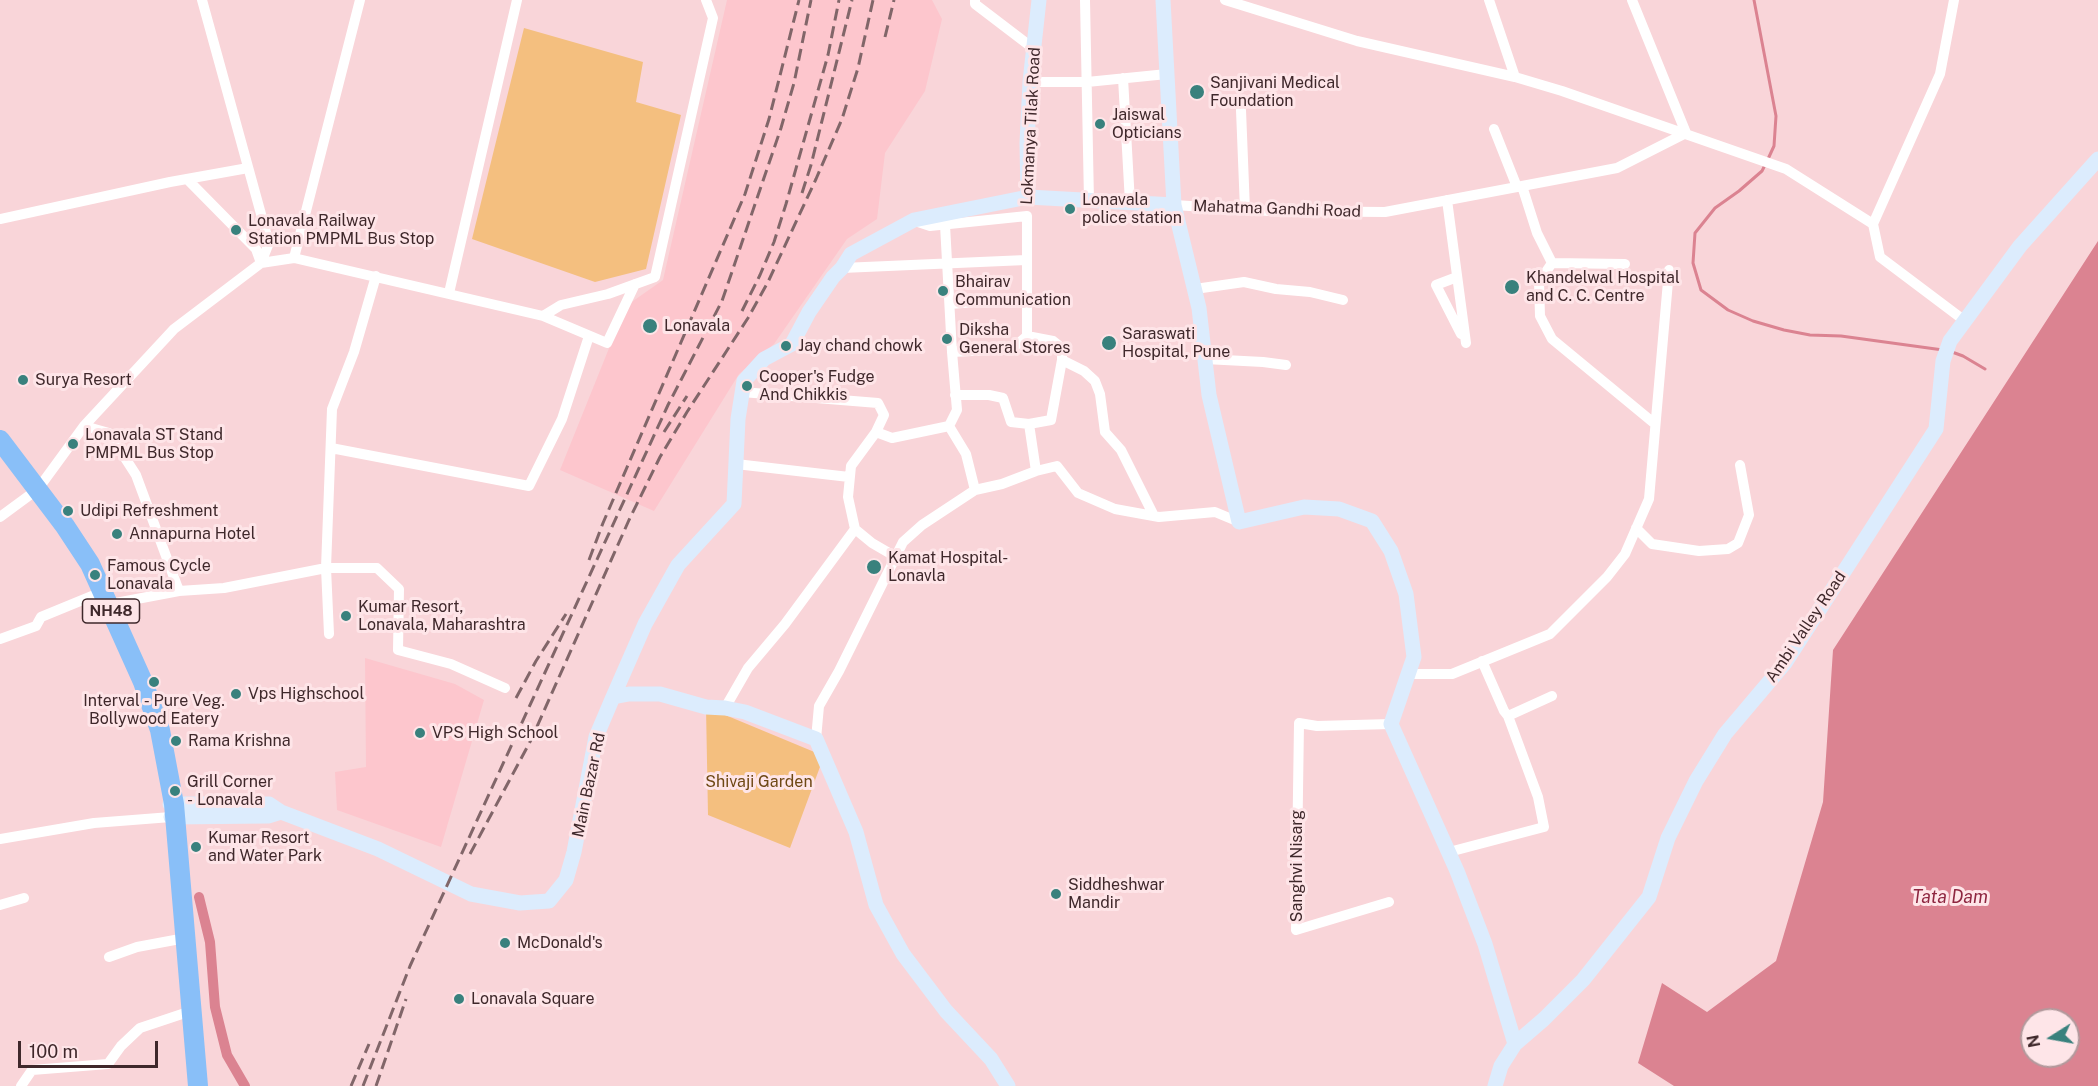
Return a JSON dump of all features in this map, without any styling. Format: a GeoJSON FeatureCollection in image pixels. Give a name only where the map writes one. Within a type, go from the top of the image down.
{"type":"FeatureCollection","features":[{"type":"Feature","properties":{"kind":"highway","name":"NH48"},"geometry":{"type":"LineString","coordinates":[[0,440],[90,564],[102,601],[143,682],[160,730],[172,811],[198,1086]]}},
{"type":"Feature","properties":{"kind":"highway","name":"NH48"},"geometry":{"type":"LineString","coordinates":[[0,451],[36,491]]}},
{"type":"Feature","properties":{"kind":"highway","name":"NH48"},"geometry":{"type":"LineString","coordinates":[[172,811],[190,1086]]}},
{"type":"Feature","properties":{"kind":"main road","name":"Lokmanya Tilak Road"},"geometry":{"type":"LineString","coordinates":[[1028,198],[1027,143],[1030,82],[1039,0]]}},
{"type":"Feature","properties":{"kind":"main road"},"geometry":{"type":"LineString","coordinates":[[1163,0],[1174,205],[1199,308],[1209,395],[1239,522],[1304,507],[1339,509],[1372,521],[1391,551],[1406,594],[1414,657],[1390,724],[1449,852],[1485,944],[1515,1044]]}},
{"type":"Feature","properties":{"kind":"main road","name":"Ambi Valley Road"},"geometry":{"type":"LineString","coordinates":[[1495,1086],[1501,1066],[1515,1044],[1583,980],[1649,897],[1668,838],[1696,781],[1725,734],[1785,663],[1936,429],[1943,361],[1950,341],[2020,246],[2098,159]]}},
{"type":"Feature","properties":{"kind":"main road","name":"Mahatma Gandhi Road"},"geometry":{"type":"LineString","coordinates":[[613,697],[645,624],[678,565],[734,504],[738,419],[744,381],[764,359],[792,344],[809,312],[851,254],[914,220],[1028,198],[1174,205]]}},
{"type":"Feature","properties":{"kind":"main road"},"geometry":{"type":"LineString","coordinates":[[613,697],[629,694],[660,694],[706,707],[745,712],[816,739],[856,832],[876,905],[903,954],[946,1011],[992,1059],[1008,1086]]}},
{"type":"Feature","properties":{"kind":"main road","name":"Main Bazar Rd"},"geometry":{"type":"LineString","coordinates":[[172,811],[269,804],[281,812],[378,849],[471,894],[520,903],[549,901],[566,880],[574,852],[596,737],[613,697]]}},
{"type":"Feature","properties":{"kind":"street"},"geometry":{"type":"LineString","coordinates":[[202,0],[269,243],[261,263]]}},
{"type":"Feature","properties":{"kind":"street"},"geometry":{"type":"LineString","coordinates":[[294,258],[360,0]]}},
{"type":"Feature","properties":{"kind":"street"},"geometry":{"type":"LineString","coordinates":[[449,293],[517,0]]}},
{"type":"Feature","properties":{"kind":"street"},"geometry":{"type":"LineString","coordinates":[[543,316],[561,305],[608,294],[655,277],[713,18],[706,0]]}},
{"type":"Feature","properties":{"kind":"street"},"geometry":{"type":"LineString","coordinates":[[975,0],[975,4],[1034,49]]}},
{"type":"Feature","properties":{"kind":"street"},"geometry":{"type":"LineString","coordinates":[[1085,0],[1089,201]]}},
{"type":"Feature","properties":{"kind":"street"},"geometry":{"type":"LineString","coordinates":[[1226,0],[1357,40],[1515,77],[1686,133],[1786,169],[1873,224]]}},
{"type":"Feature","properties":{"kind":"street"},"geometry":{"type":"LineString","coordinates":[[1490,0],[1515,77]]}},
{"type":"Feature","properties":{"kind":"street"},"geometry":{"type":"LineString","coordinates":[[1632,0],[1686,133]]}},
{"type":"Feature","properties":{"kind":"street"},"geometry":{"type":"LineString","coordinates":[[1954,0],[1940,74],[1873,224],[1880,257],[1965,321]]}},
{"type":"Feature","properties":{"kind":"street"},"geometry":{"type":"LineString","coordinates":[[1030,82],[1087,81],[1167,74]]}},
{"type":"Feature","properties":{"kind":"street"},"geometry":{"type":"LineString","coordinates":[[1123,78],[1130,203]]}},
{"type":"Feature","properties":{"kind":"street"},"geometry":{"type":"LineString","coordinates":[[1241,110],[1245,210]]}},
{"type":"Feature","properties":{"kind":"street"},"geometry":{"type":"LineString","coordinates":[[1494,129],[1552,263]]}},
{"type":"Feature","properties":{"kind":"street","name":"Mahatma Gandhi Road"},"geometry":{"type":"LineString","coordinates":[[1174,205],[1245,210],[1385,212],[1617,168],[1686,133]]}},
{"type":"Feature","properties":{"kind":"street"},"geometry":{"type":"LineString","coordinates":[[0,219],[248,168]]}},
{"type":"Feature","properties":{"kind":"street"},"geometry":{"type":"LineString","coordinates":[[187,179],[256,249],[261,263]]}},
{"type":"Feature","properties":{"kind":"street","name":"Lokmanya Tilak Road"},"geometry":{"type":"LineString","coordinates":[[1027,336],[1028,198]]}},
{"type":"Feature","properties":{"kind":"street"},"geometry":{"type":"LineString","coordinates":[[1447,200],[1466,343],[1436,285],[1457,277]]}},
{"type":"Feature","properties":{"kind":"street"},"geometry":{"type":"LineString","coordinates":[[914,220],[930,226],[1027,216]]}},
{"type":"Feature","properties":{"kind":"street"},"geometry":{"type":"LineString","coordinates":[[945,225],[957,410],[949,426]]}},
{"type":"Feature","properties":{"kind":"street"},"geometry":{"type":"LineString","coordinates":[[0,517],[36,491],[84,426],[174,329],[261,263],[294,258],[449,293],[543,316],[607,344],[635,284]]}},
{"type":"Feature","properties":{"kind":"street"},"geometry":{"type":"LineString","coordinates":[[842,268],[1026,260]]}},
{"type":"Feature","properties":{"kind":"street"},"geometry":{"type":"LineString","coordinates":[[1552,263],[1625,264]]}},
{"type":"Feature","properties":{"kind":"street"},"geometry":{"type":"LineString","coordinates":[[1552,263],[1539,282],[1539,316],[1552,339],[1655,424]]}},
{"type":"Feature","properties":{"kind":"street"},"geometry":{"type":"LineString","coordinates":[[1408,674],[1452,674],[1550,634],[1607,578],[1625,554],[1649,499],[1669,270]]}},
{"type":"Feature","properties":{"kind":"street"},"geometry":{"type":"LineString","coordinates":[[329,634],[326,516],[332,409],[354,352],[376,276]]}},
{"type":"Feature","properties":{"kind":"street"},"geometry":{"type":"LineString","coordinates":[[1195,289],[1244,282],[1276,289],[1310,292],[1343,300]]}},
{"type":"Feature","properties":{"kind":"street"},"geometry":{"type":"LineString","coordinates":[[950,304],[1027,298]]}},
{"type":"Feature","properties":{"kind":"street"},"geometry":{"type":"LineString","coordinates":[[331,448],[529,486],[562,419],[589,336]]}},
{"type":"Feature","properties":{"kind":"street"},"geometry":{"type":"LineString","coordinates":[[952,352],[1012,350],[1027,336],[1053,341],[1059,345],[1062,352],[1051,420],[1029,424],[1011,422],[1003,398],[989,395],[956,395]]}},
{"type":"Feature","properties":{"kind":"street"},"geometry":{"type":"LineString","coordinates":[[1205,359],[1286,365]]}},
{"type":"Feature","properties":{"kind":"street"},"geometry":{"type":"LineString","coordinates":[[1062,360],[1083,371],[1095,381],[1100,394],[1105,432],[1121,450],[1154,516]]}},
{"type":"Feature","properties":{"kind":"street"},"geometry":{"type":"LineString","coordinates":[[742,393],[878,403],[884,415],[876,432],[851,466],[848,496],[855,529],[872,543],[896,557]]}},
{"type":"Feature","properties":{"kind":"street"},"geometry":{"type":"LineString","coordinates":[[1029,424],[1036,471]]}},
{"type":"Feature","properties":{"kind":"street"},"geometry":{"type":"LineString","coordinates":[[84,426],[109,433],[136,475],[178,591]]}},
{"type":"Feature","properties":{"kind":"street"},"geometry":{"type":"LineString","coordinates":[[876,432],[892,438],[949,426]]}},
{"type":"Feature","properties":{"kind":"street"},"geometry":{"type":"LineString","coordinates":[[949,426],[966,454],[975,490]]}},
{"type":"Feature","properties":{"kind":"street"},"geometry":{"type":"LineString","coordinates":[[736,464],[849,477]]}},
{"type":"Feature","properties":{"kind":"street"},"geometry":{"type":"LineString","coordinates":[[1636,528],[1652,544],[1699,551],[1728,549],[1738,543],[1749,515],[1740,465]]}},
{"type":"Feature","properties":{"kind":"street"},"geometry":{"type":"LineString","coordinates":[[816,739],[819,706],[839,671],[903,542],[922,525],[975,490],[1002,484],[1057,466],[1078,493],[1115,509],[1154,516],[1215,512],[1239,522]]}},
{"type":"Feature","properties":{"kind":"street"},"geometry":{"type":"LineString","coordinates":[[725,708],[748,668],[785,624],[855,529]]}},
{"type":"Feature","properties":{"kind":"street"},"geometry":{"type":"LineString","coordinates":[[0,639],[36,626],[41,616],[102,601],[178,591],[224,588],[326,568],[377,568],[399,589],[398,650],[451,664],[505,688]]}},
{"type":"Feature","properties":{"kind":"street"},"geometry":{"type":"LineString","coordinates":[[1449,852],[1544,827],[1538,797],[1508,716],[1482,661]]}},
{"type":"Feature","properties":{"kind":"street"},"geometry":{"type":"LineString","coordinates":[[1508,716],[1552,696]]}},
{"type":"Feature","properties":{"kind":"street","name":"Sanghvi Nisarg"},"geometry":{"type":"LineString","coordinates":[[1389,902],[1296,930],[1299,723],[1317,726],[1390,724]]}},
{"type":"Feature","properties":{"kind":"street"},"geometry":{"type":"LineString","coordinates":[[0,839],[172,811]]}},
{"type":"Feature","properties":{"kind":"street"},"geometry":{"type":"LineString","coordinates":[[0,904],[24,898]]}},
{"type":"Feature","properties":{"kind":"street"},"geometry":{"type":"LineString","coordinates":[[109,957],[137,947],[180,939]]}},
{"type":"Feature","properties":{"kind":"street"},"geometry":{"type":"LineString","coordinates":[[21,1086],[32,1070],[108,1064],[122,1046],[141,1028],[185,1014]]}},
{"type":"Feature","properties":{"kind":"shaded area"},"geometry":{"type":"Polygon","coordinates":[[[727,0],[932,0],[942,19],[925,91],[885,153],[877,219],[847,239],[774,344],[739,374],[654,511],[560,470],[626,306],[663,280],[727,0]]]}},
{"type":"Feature","properties":{"kind":"shaded area","name":"VPS High School"},"geometry":{"type":"Polygon","coordinates":[[[365,658],[455,684],[484,700],[441,847],[337,810],[335,772],[366,767],[365,658]]]}},
{"type":"Feature","properties":{"kind":"green space"},"geometry":{"type":"Polygon","coordinates":[[[524,28],[643,62],[636,102],[681,115],[646,269],[595,282],[472,239],[524,28]]]}},
{"type":"Feature","properties":{"kind":"green space","name":"Shivaji Garden"},"geometry":{"type":"Polygon","coordinates":[[[706,707],[824,756],[790,848],[708,815],[706,707]]]}},
{"type":"Feature","properties":{"kind":"water","name":"Tata Dam"},"geometry":{"type":"Polygon","coordinates":[[[2098,241],[2098,1086],[1674,1086],[1638,1063],[1662,983],[1707,1012],[1776,961],[1823,802],[1833,650],[2098,241]]]}},
{"type":"Feature","properties":{"kind":"waterway"},"geometry":{"type":"LineString","coordinates":[[1754,0],[1776,116],[1774,146],[1768,159]]}},
{"type":"Feature","properties":{"kind":"waterway"},"geometry":{"type":"LineString","coordinates":[[1765,165],[1762,171],[1739,191],[1715,208],[1695,233],[1693,263],[1701,290],[1728,310],[1753,321],[1784,330],[1943,350]]}},
{"type":"Feature","properties":{"kind":"waterway"},"geometry":{"type":"LineString","coordinates":[[1952,352],[1985,369]]}},
{"type":"Feature","properties":{"kind":"waterway"},"geometry":{"type":"LineString","coordinates":[[199,897],[210,942],[215,1007],[227,1055],[245,1086]]}},
{"type":"Feature","properties":{"kind":"railway"},"geometry":{"type":"LineString","coordinates":[[589,560],[745,194],[769,119],[799,0]]}},
{"type":"Feature","properties":{"kind":"railway"},"geometry":{"type":"LineString","coordinates":[[363,1086],[410,966],[668,405],[722,301],[781,128],[794,83],[811,0]]}},
{"type":"Feature","properties":{"kind":"railway"},"geometry":{"type":"LineString","coordinates":[[742,311],[774,242],[786,204],[828,55],[839,0]]}},
{"type":"Feature","properties":{"kind":"railway"},"geometry":{"type":"LineString","coordinates":[[802,193],[852,0]]}},
{"type":"Feature","properties":{"kind":"railway"},"geometry":{"type":"LineString","coordinates":[[470,854],[531,740],[629,520],[660,457],[748,318],[768,282],[842,119],[858,68],[873,0]]}},
{"type":"Feature","properties":{"kind":"railway"},"geometry":{"type":"LineString","coordinates":[[885,37],[894,0]]}},
{"type":"Feature","properties":{"kind":"railway"},"geometry":{"type":"LineString","coordinates":[[664,432],[687,396]]}},
{"type":"Feature","properties":{"kind":"railway"},"geometry":{"type":"LineString","coordinates":[[516,698],[566,614]]}},
{"type":"Feature","properties":{"kind":"railway"},"geometry":{"type":"LineString","coordinates":[[376,1086],[406,999]]}},
{"type":"Feature","properties":{"kind":"railway"},"geometry":{"type":"LineString","coordinates":[[351,1086],[369,1044]]}},
{"type":"Feature","properties":{"kind":"place","name":"Sanjivani Medical Foundation"},"geometry":{"type":"Point","coordinates":[1197,92]}},
{"type":"Feature","properties":{"kind":"place","name":"Jaiswal Opticians"},"geometry":{"type":"Point","coordinates":[1100,124]}},
{"type":"Feature","properties":{"kind":"place","name":"Lonavala police station"},"geometry":{"type":"Point","coordinates":[1070,209]}},
{"type":"Feature","properties":{"kind":"place","name":"Lonavala Railway Station PMPML Bus Stop"},"geometry":{"type":"Point","coordinates":[236,230]}},
{"type":"Feature","properties":{"kind":"place","name":"Khandelwal Hospital and C. C. Centre"},"geometry":{"type":"Point","coordinates":[1512,287]}},
{"type":"Feature","properties":{"kind":"place","name":"Bhairav Communication"},"geometry":{"type":"Point","coordinates":[943,291]}},
{"type":"Feature","properties":{"kind":"place","name":"Lonavala"},"geometry":{"type":"Point","coordinates":[650,326]}},
{"type":"Feature","properties":{"kind":"place","name":"Diksha General Stores"},"geometry":{"type":"Point","coordinates":[947,339]}},
{"type":"Feature","properties":{"kind":"place","name":"Saraswati Hospital, Pune"},"geometry":{"type":"Point","coordinates":[1109,343]}},
{"type":"Feature","properties":{"kind":"place","name":"Jay chand chowk"},"geometry":{"type":"Point","coordinates":[786,346]}},
{"type":"Feature","properties":{"kind":"place","name":"Surya Resort"},"geometry":{"type":"Point","coordinates":[23,380]}},
{"type":"Feature","properties":{"kind":"place","name":"Cooper's Fudge And Chikkis"},"geometry":{"type":"Point","coordinates":[747,386]}},
{"type":"Feature","properties":{"kind":"place","name":"Lonavala ST Stand PMPML Bus Stop"},"geometry":{"type":"Point","coordinates":[73,444]}},
{"type":"Feature","properties":{"kind":"place","name":"Udipi Refreshment"},"geometry":{"type":"Point","coordinates":[68,511]}},
{"type":"Feature","properties":{"kind":"place","name":"Annapurna Hotel"},"geometry":{"type":"Point","coordinates":[117,534]}},
{"type":"Feature","properties":{"kind":"place","name":"Kamat Hospital- Lonavla"},"geometry":{"type":"Point","coordinates":[874,567]}},
{"type":"Feature","properties":{"kind":"place","name":"Famous Cycle Lonavala"},"geometry":{"type":"Point","coordinates":[95,575]}},
{"type":"Feature","properties":{"kind":"place","name":"Kumar Resort, Lonavala, Maharashtra"},"geometry":{"type":"Point","coordinates":[346,616]}},
{"type":"Feature","properties":{"kind":"place","name":"Interval - Pure Veg. Bollywood Eatery"},"geometry":{"type":"Point","coordinates":[154,682]}},
{"type":"Feature","properties":{"kind":"place","name":"Vps Highschool"},"geometry":{"type":"Point","coordinates":[236,694]}},
{"type":"Feature","properties":{"kind":"place","name":"VPS High School"},"geometry":{"type":"Point","coordinates":[420,733]}},
{"type":"Feature","properties":{"kind":"place","name":"Rama Krishna"},"geometry":{"type":"Point","coordinates":[176,741]}},
{"type":"Feature","properties":{"kind":"place","name":"Grill Corner - Lonavala"},"geometry":{"type":"Point","coordinates":[175,791]}},
{"type":"Feature","properties":{"kind":"place","name":"Kumar Resort and Water Park"},"geometry":{"type":"Point","coordinates":[196,847]}},
{"type":"Feature","properties":{"kind":"place","name":"Siddheshwar Mandir"},"geometry":{"type":"Point","coordinates":[1056,894]}},
{"type":"Feature","properties":{"kind":"place","name":"McDonald's"},"geometry":{"type":"Point","coordinates":[505,943]}},
{"type":"Feature","properties":{"kind":"place","name":"Lonavala Square"},"geometry":{"type":"Point","coordinates":[459,999]}}]}
